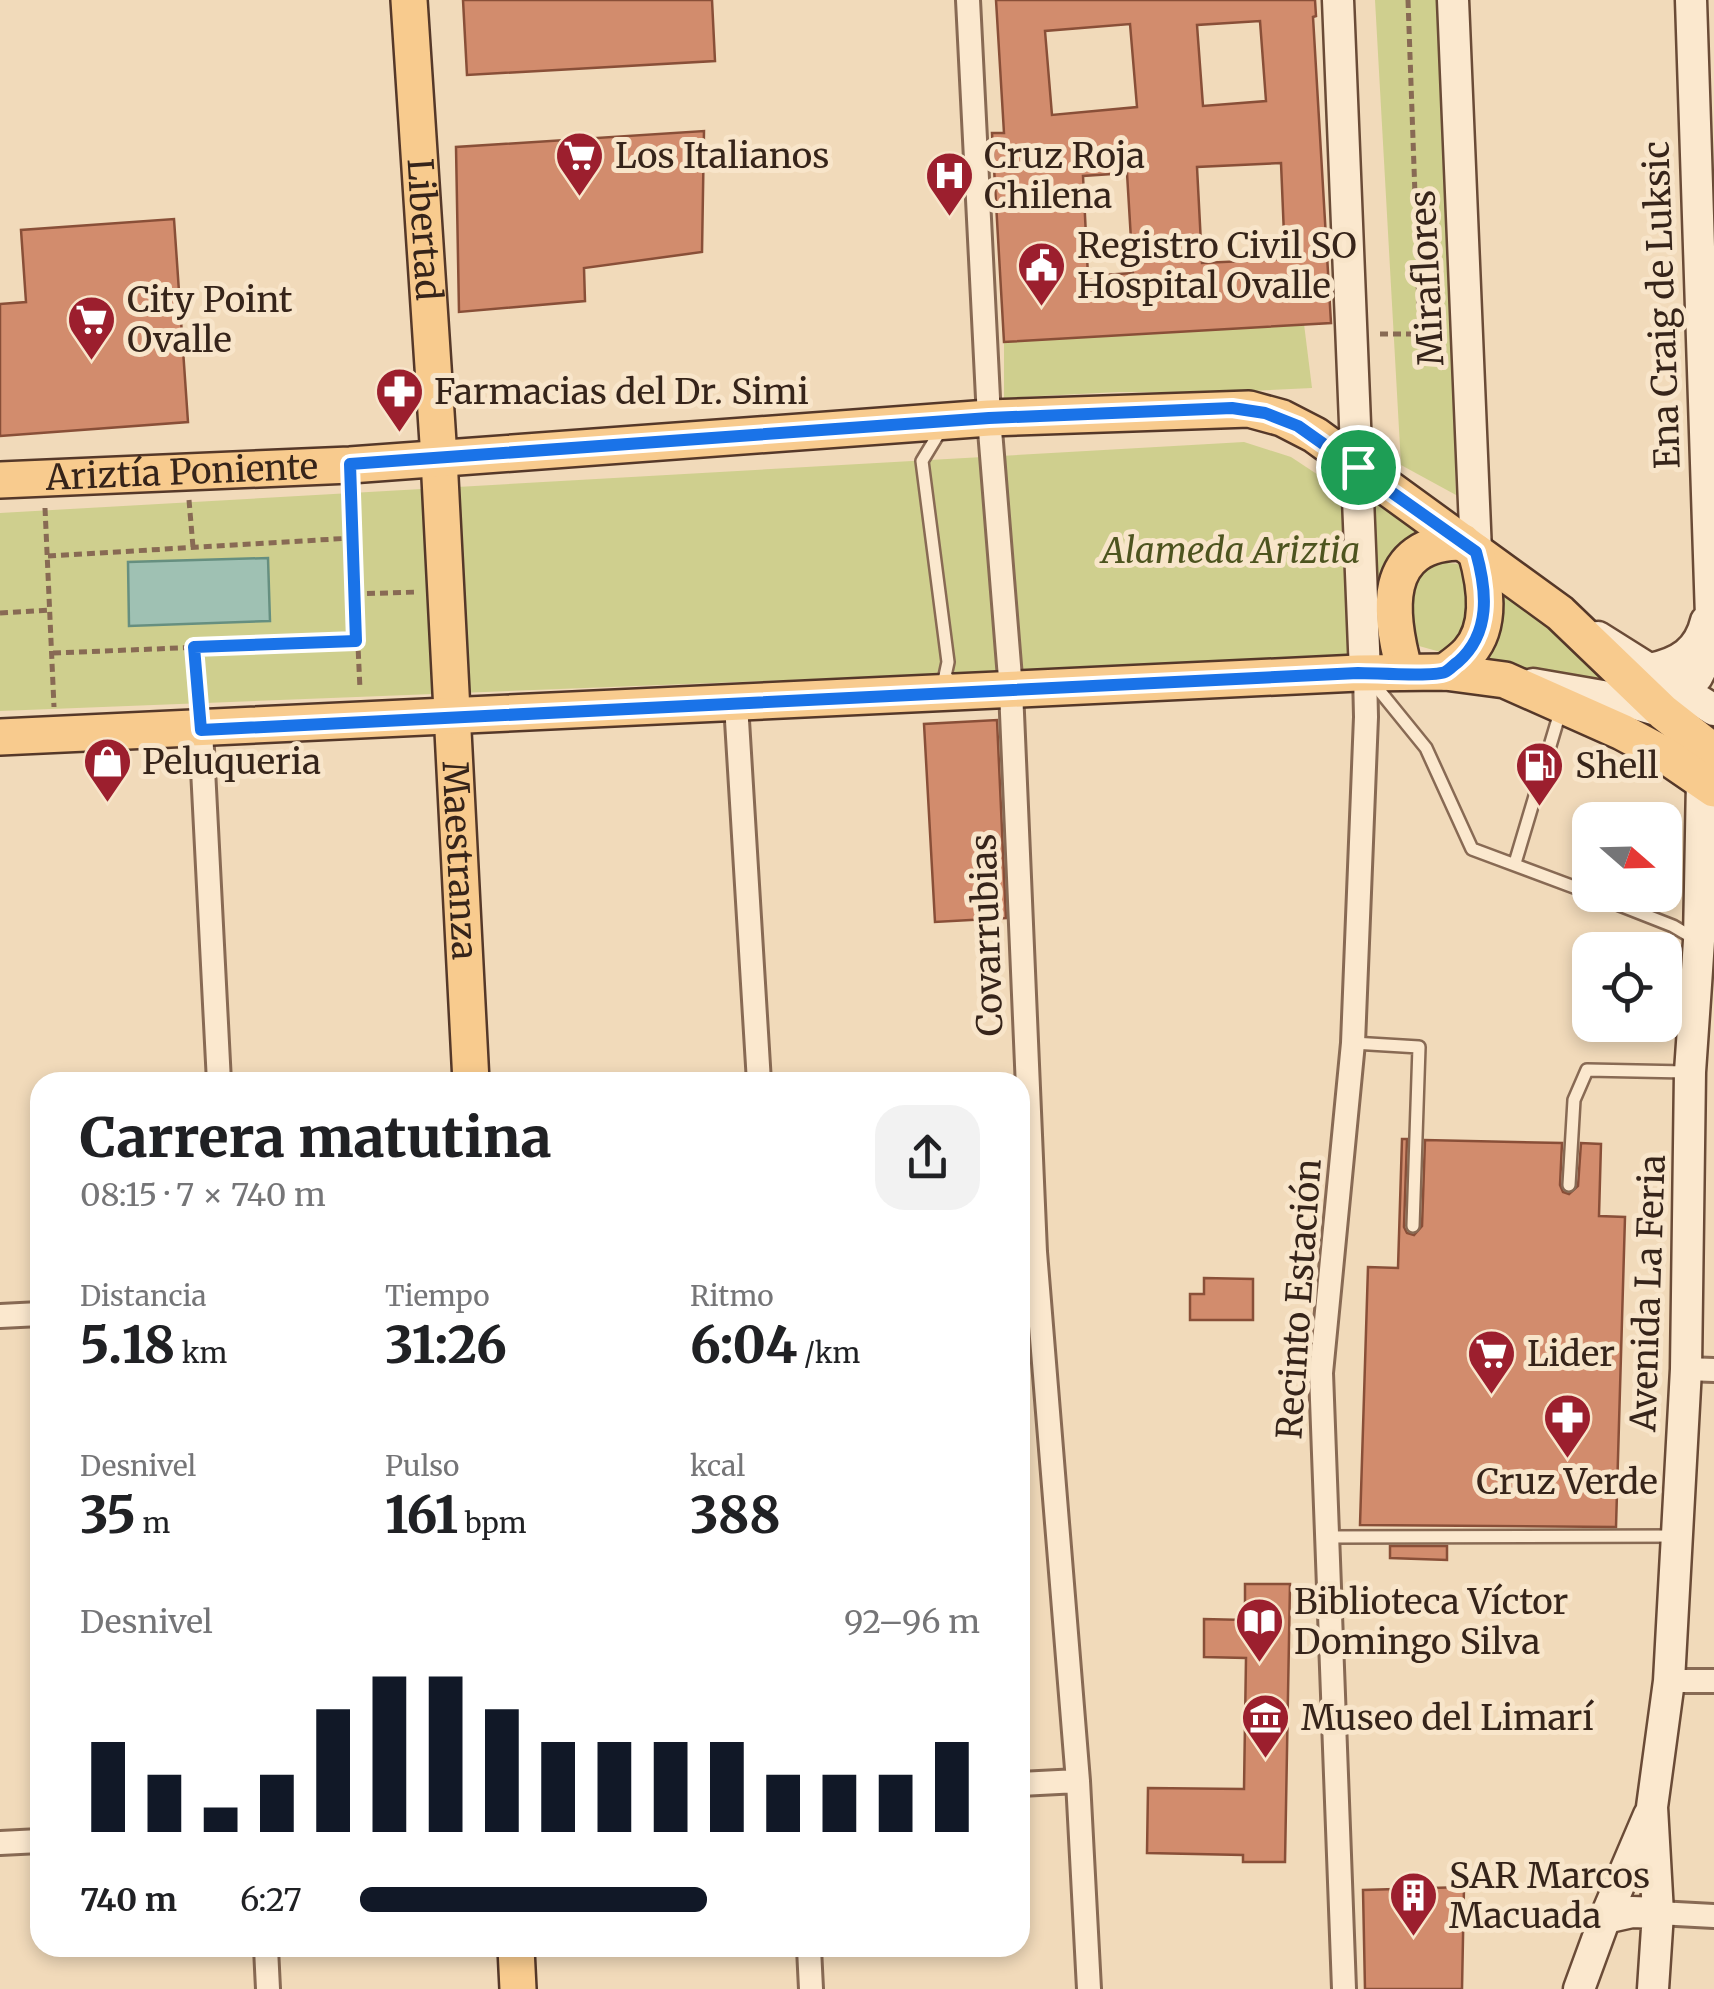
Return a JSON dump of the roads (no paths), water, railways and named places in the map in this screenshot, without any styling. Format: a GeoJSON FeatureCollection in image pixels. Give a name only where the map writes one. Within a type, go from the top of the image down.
{"type":"FeatureCollection","features":[{"type":"Feature","properties":{"kind":"main road","name":"Libertad"},"geometry":{"type":"LineString","coordinates":[[410,0],[438,458]]}},
{"type":"Feature","properties":{"kind":"main road","name":"Ariztía Poniente"},"geometry":{"type":"LineString","coordinates":[[0,480],[350,464],[947,420],[1249,409],[1298,426],[1358,467],[1560,613],[1692,715]]}},
{"type":"Feature","properties":{"kind":"main road","name":"Maestranza"},"geometry":{"type":"LineString","coordinates":[[438,458],[470,1072]]}},
{"type":"Feature","properties":{"kind":"main road"},"geometry":{"type":"LineString","coordinates":[[1406,672],[1394,630],[1394,590],[1400,575],[1421,552],[1434,545],[1469,547],[1482,575],[1482,626],[1469,652],[1445,672]]}},
{"type":"Feature","properties":{"kind":"main road"},"geometry":{"type":"LineString","coordinates":[[0,737],[1445,672],[1505,680],[1710,774]]}},
{"type":"Feature","properties":{"kind":"main road"},"geometry":{"type":"LineString","coordinates":[[1692,715],[1698,757],[1710,774]]}},
{"type":"Feature","properties":{"kind":"main road"},"geometry":{"type":"LineString","coordinates":[[516,1957],[518,1989]]}},
{"type":"Feature","properties":{"kind":"street","name":"Covarrubias"},"geometry":{"type":"LineString","coordinates":[[968,0],[989,418],[1011,690],[1023,1072]]}},
{"type":"Feature","properties":{"kind":"street"},"geometry":{"type":"LineString","coordinates":[[1338,0],[1365,673]]}},
{"type":"Feature","properties":{"kind":"street","name":"Miraflores"},"geometry":{"type":"LineString","coordinates":[[1452,0],[1469,547]]}},
{"type":"Feature","properties":{"kind":"street","name":"Ena Craig de Luksic"},"geometry":{"type":"LineString","coordinates":[[1691,0],[1713,662],[1704,668],[1692,715]]}},
{"type":"Feature","properties":{"kind":"street","name":"Ena Craig de Luksic"},"geometry":{"type":"LineString","coordinates":[[1650,668],[1668,665],[1690,654],[1703,633],[1710,608]]}},
{"type":"Feature","properties":{"kind":"street"},"geometry":{"type":"LineString","coordinates":[[1560,613],[1650,668],[1692,715]]}},
{"type":"Feature","properties":{"kind":"street","name":"Recinto Estación"},"geometry":{"type":"LineString","coordinates":[[1344,1989],[1322,1373],[1353,1043],[1365,673]]}},
{"type":"Feature","properties":{"kind":"street"},"geometry":{"type":"LineString","coordinates":[[1505,680],[1692,715]]}},
{"type":"Feature","properties":{"kind":"street"},"geometry":{"type":"LineString","coordinates":[[736,704],[758,1072]]}},
{"type":"Feature","properties":{"kind":"street"},"geometry":{"type":"LineString","coordinates":[[201,730],[218,1072]]}},
{"type":"Feature","properties":{"kind":"street","name":"Avenida La Feria"},"geometry":{"type":"LineString","coordinates":[[1654,1989],[1658,1913],[1652,1807],[1669,1681],[1676,1536],[1700,1370],[1690,1072],[1706,942],[1710,774]]}},
{"type":"Feature","properties":{"kind":"street","name":"Covarrubias"},"geometry":{"type":"LineString","coordinates":[[1030,1274],[1078,1781],[1088,1989]]}},
{"type":"Feature","properties":{"kind":"street"},"geometry":{"type":"LineString","coordinates":[[0,1316],[30,1314]]}},
{"type":"Feature","properties":{"kind":"street"},"geometry":{"type":"LineString","coordinates":[[1669,1681],[1714,1682]]}},
{"type":"Feature","properties":{"kind":"street"},"geometry":{"type":"LineString","coordinates":[[1030,1783],[1078,1781]]}},
{"type":"Feature","properties":{"kind":"street","name":"Avenida La Feria"},"geometry":{"type":"LineString","coordinates":[[1579,1989],[1652,1807]]}},
{"type":"Feature","properties":{"kind":"street"},"geometry":{"type":"LineString","coordinates":[[0,1843],[30,1842]]}},
{"type":"Feature","properties":{"kind":"street"},"geometry":{"type":"LineString","coordinates":[[1605,1918],[1632,1912],[1714,1916]]}},
{"type":"Feature","properties":{"kind":"street"},"geometry":{"type":"LineString","coordinates":[[266,1957],[268,1989]]}},
{"type":"Feature","properties":{"kind":"street"},"geometry":{"type":"LineString","coordinates":[[809,1957],[811,1989]]}},
{"type":"Feature","properties":{"kind":"lane"},"geometry":{"type":"LineString","coordinates":[[947,420],[922,461],[948,662],[945,676],[966,692]]}},
{"type":"Feature","properties":{"kind":"lane"},"geometry":{"type":"LineString","coordinates":[[1365,673],[1426,748],[1472,849],[1572,886]]}},
{"type":"Feature","properties":{"kind":"lane"},"geometry":{"type":"LineString","coordinates":[[1514,863],[1562,704]]}},
{"type":"Feature","properties":{"kind":"lane"},"geometry":{"type":"LineString","coordinates":[[1638,912],[1706,942]]}},
{"type":"Feature","properties":{"kind":"lane"},"geometry":{"type":"LineString","coordinates":[[1353,1043],[1419,1047],[1413,1226]]}},
{"type":"Feature","properties":{"kind":"lane"},"geometry":{"type":"LineString","coordinates":[[1568,1185],[1574,1100],[1586,1070],[1690,1072]]}},
{"type":"Feature","properties":{"kind":"lane"},"geometry":{"type":"LineString","coordinates":[[1326,1536],[1676,1536]]}},
{"type":"Feature","properties":{"kind":"place","name":"Los Italianos"},"geometry":{"type":"Point","coordinates":[580,198]}},
{"type":"Feature","properties":{"kind":"place","name":"Cruz Roja Chilena"},"geometry":{"type":"Point","coordinates":[949,218]}},
{"type":"Feature","properties":{"kind":"place","name":"Registro Civil SO Hospital Ovalle"},"geometry":{"type":"Point","coordinates":[1042,308]}},
{"type":"Feature","properties":{"kind":"place","name":"City Point Ovalle"},"geometry":{"type":"Point","coordinates":[92,362]}},
{"type":"Feature","properties":{"kind":"place","name":"Farmacias del Dr. Simi"},"geometry":{"type":"Point","coordinates":[399,434]}},
{"type":"Feature","properties":{"kind":"place","name":"Peluqueria"},"geometry":{"type":"Point","coordinates":[107,804]}},
{"type":"Feature","properties":{"kind":"place","name":"Shell"},"geometry":{"type":"Point","coordinates":[1540,808]}},
{"type":"Feature","properties":{"kind":"place","name":"Lider"},"geometry":{"type":"Point","coordinates":[1492,1396]}},
{"type":"Feature","properties":{"kind":"place","name":"Cruz Verde"},"geometry":{"type":"Point","coordinates":[1567,1460]}},
{"type":"Feature","properties":{"kind":"place","name":"Biblioteca Víctor Domingo Silva"},"geometry":{"type":"Point","coordinates":[1259,1664]}},
{"type":"Feature","properties":{"kind":"place","name":"Museo del Limarí"},"geometry":{"type":"Point","coordinates":[1266,1760]}},
{"type":"Feature","properties":{"kind":"place","name":"SAR Marcos Macuada"},"geometry":{"type":"Point","coordinates":[1414,1938]}},
{"type":"Feature","properties":{"kind":"park label","name":"Alameda Ariztia"},"geometry":{"type":"Point","coordinates":[1231,551]}}]}
